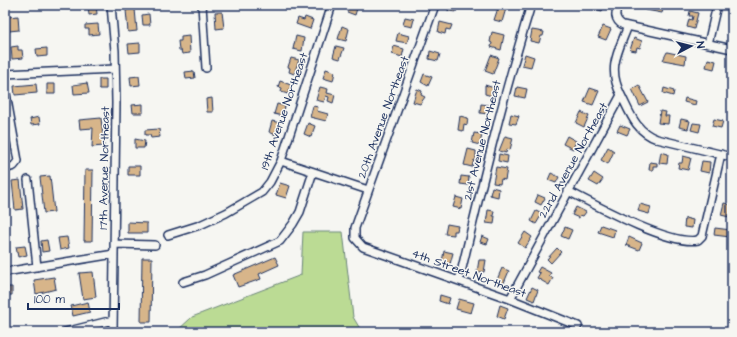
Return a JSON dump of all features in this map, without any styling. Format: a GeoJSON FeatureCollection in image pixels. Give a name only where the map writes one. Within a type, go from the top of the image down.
{"type":"FeatureCollection","features":[{"type":"Feature","properties":{"kind":"street","name":"17th Avenue Northeast"},"geometry":{"type":"LineString","coordinates":[[111,5],[115,69],[113,332]]}},
{"type":"Feature","properties":{"kind":"street"},"geometry":{"type":"LineString","coordinates":[[202,5],[206,68]]}},
{"type":"Feature","properties":{"kind":"street","name":"19th Avenue Northeast"},"geometry":{"type":"LineString","coordinates":[[168,235],[200,225],[226,213],[262,192],[270,182],[281,161],[332,5]]}},
{"type":"Feature","properties":{"kind":"street","name":"20th Avenue Northeast"},"geometry":{"type":"LineString","coordinates":[[355,238],[355,228],[368,190],[435,5]]}},
{"type":"Feature","properties":{"kind":"street","name":"21st Avenue Northeast"},"geometry":{"type":"LineString","coordinates":[[460,281],[491,144],[510,72],[531,5]]}},
{"type":"Feature","properties":{"kind":"street"},"geometry":{"type":"LineString","coordinates":[[618,5],[615,12],[616,20],[622,25],[732,49]]}},
{"type":"Feature","properties":{"kind":"street"},"geometry":{"type":"LineString","coordinates":[[708,44],[716,5]]}},
{"type":"Feature","properties":{"kind":"street","name":"22nd Avenue Northeast"},"geometry":{"type":"LineString","coordinates":[[510,299],[621,95],[614,81],[613,68],[628,26]]}},
{"type":"Feature","properties":{"kind":"street"},"geometry":{"type":"LineString","coordinates":[[5,74],[115,69]]}},
{"type":"Feature","properties":{"kind":"street"},"geometry":{"type":"LineString","coordinates":[[5,88],[18,153],[17,162],[14,166],[5,169]]}},
{"type":"Feature","properties":{"kind":"street"},"geometry":{"type":"LineString","coordinates":[[621,95],[636,125],[646,134],[657,139],[732,157]]}},
{"type":"Feature","properties":{"kind":"street"},"geometry":{"type":"LineString","coordinates":[[568,191],[635,225],[684,240],[698,240],[702,236],[720,154]]}},
{"type":"Feature","properties":{"kind":"street"},"geometry":{"type":"LineString","coordinates":[[281,161],[368,190]]}},
{"type":"Feature","properties":{"kind":"street"},"geometry":{"type":"LineString","coordinates":[[183,282],[280,241],[300,212],[313,172]]}},
{"type":"Feature","properties":{"kind":"street"},"geometry":{"type":"LineString","coordinates":[[28,180],[37,267]]}},
{"type":"Feature","properties":{"kind":"street","name":"4th Street Northeast"},"geometry":{"type":"LineString","coordinates":[[355,238],[363,247],[510,299],[578,326]]}},
{"type":"Feature","properties":{"kind":"street"},"geometry":{"type":"LineString","coordinates":[[114,244],[155,245]]}},
{"type":"Feature","properties":{"kind":"street"},"geometry":{"type":"LineString","coordinates":[[5,272],[114,254]]}},
{"type":"Feature","properties":{"kind":"street"},"geometry":{"type":"LineString","coordinates":[[65,332],[113,320]]}},
{"type":"Feature","properties":{"kind":"green space"},"geometry":{"type":"Polygon","coordinates":[[[303,232],[343,232],[353,317],[362,332],[176,332],[192,317],[301,275],[303,232]]]}},
{"type":"Feature","properties":{"kind":"building"},"geometry":{"type":"Polygon","coordinates":[[[88,5],[96,5],[97,14],[89,15],[88,5]]]}},
{"type":"Feature","properties":{"kind":"building"},"geometry":{"type":"Polygon","coordinates":[[[349,5],[358,5],[355,15],[347,12],[349,5]]]}},
{"type":"Feature","properties":{"kind":"building"},"geometry":{"type":"Polygon","coordinates":[[[449,5],[457,5],[456,12],[448,11],[449,5]]]}},
{"type":"Feature","properties":{"kind":"building"},"geometry":{"type":"Polygon","coordinates":[[[499,5],[507,5],[502,22],[494,20],[499,5]]]}},
{"type":"Feature","properties":{"kind":"building"},"geometry":{"type":"Polygon","coordinates":[[[591,5],[604,5],[602,11],[591,8],[591,5]]]}},
{"type":"Feature","properties":{"kind":"building"},"geometry":{"type":"Polygon","coordinates":[[[647,5],[664,5],[662,13],[646,10],[647,5]]]}},
{"type":"Feature","properties":{"kind":"building"},"geometry":{"type":"Polygon","coordinates":[[[135,9],[137,31],[128,32],[126,10],[135,9]]]}},
{"type":"Feature","properties":{"kind":"building"},"geometry":{"type":"Polygon","coordinates":[[[690,11],[698,13],[694,29],[687,27],[689,19],[692,20],[693,16],[689,16],[690,11]]]}},
{"type":"Feature","properties":{"kind":"building"},"geometry":{"type":"Polygon","coordinates":[[[215,12],[222,12],[224,28],[216,29],[215,12]]]}},
{"type":"Feature","properties":{"kind":"building"},"geometry":{"type":"Polygon","coordinates":[[[732,12],[732,36],[727,35],[732,12]]]}},
{"type":"Feature","properties":{"kind":"building"},"geometry":{"type":"Polygon","coordinates":[[[149,14],[150,25],[143,25],[142,15],[149,14]]]}},
{"type":"Feature","properties":{"kind":"building"},"geometry":{"type":"Polygon","coordinates":[[[18,16],[19,30],[9,31],[8,17],[18,16]]]}},
{"type":"Feature","properties":{"kind":"building"},"geometry":{"type":"Polygon","coordinates":[[[305,17],[313,20],[310,29],[296,24],[298,18],[304,20],[305,17]]]}},
{"type":"Feature","properties":{"kind":"building"},"geometry":{"type":"Polygon","coordinates":[[[405,17],[414,19],[412,27],[403,25],[405,17]]]}},
{"type":"Feature","properties":{"kind":"building"},"geometry":{"type":"Polygon","coordinates":[[[440,22],[452,25],[450,30],[446,29],[445,34],[438,32],[440,22]]]}},
{"type":"Feature","properties":{"kind":"building"},"geometry":{"type":"Polygon","coordinates":[[[98,24],[99,34],[89,35],[89,29],[85,29],[85,25],[98,24]]]}},
{"type":"Feature","properties":{"kind":"building"},"geometry":{"type":"Polygon","coordinates":[[[342,26],[349,29],[346,41],[338,39],[342,26]]]}},
{"type":"Feature","properties":{"kind":"building"},"geometry":{"type":"Polygon","coordinates":[[[603,26],[611,29],[606,40],[598,37],[603,26]]]}},
{"type":"Feature","properties":{"kind":"building"},"geometry":{"type":"Polygon","coordinates":[[[532,30],[544,32],[539,43],[530,41],[532,30]]]}},
{"type":"Feature","properties":{"kind":"building"},"geometry":{"type":"Polygon","coordinates":[[[492,32],[504,35],[501,50],[491,47],[492,43],[490,42],[492,32]]]}},
{"type":"Feature","properties":{"kind":"building"},"geometry":{"type":"Polygon","coordinates":[[[398,33],[409,36],[407,43],[396,41],[398,33]]]}},
{"type":"Feature","properties":{"kind":"building"},"geometry":{"type":"Polygon","coordinates":[[[189,36],[190,53],[182,54],[181,50],[179,50],[178,41],[181,41],[181,37],[189,36]]]}},
{"type":"Feature","properties":{"kind":"building"},"geometry":{"type":"Polygon","coordinates":[[[296,36],[304,38],[302,51],[293,49],[296,36]]]}},
{"type":"Feature","properties":{"kind":"building"},"geometry":{"type":"Polygon","coordinates":[[[634,38],[642,41],[640,48],[637,47],[636,51],[630,50],[634,38]]]}},
{"type":"Feature","properties":{"kind":"building"},"geometry":{"type":"Polygon","coordinates":[[[140,43],[140,52],[129,53],[128,44],[140,43]]]}},
{"type":"Feature","properties":{"kind":"building"},"geometry":{"type":"Polygon","coordinates":[[[18,46],[18,50],[22,50],[23,58],[12,59],[11,47],[18,46]]]}},
{"type":"Feature","properties":{"kind":"building"},"geometry":{"type":"Polygon","coordinates":[[[336,46],[344,48],[340,59],[333,57],[336,46]]]}},
{"type":"Feature","properties":{"kind":"building"},"geometry":{"type":"Polygon","coordinates":[[[394,46],[404,49],[402,57],[392,54],[394,46]]]}},
{"type":"Feature","properties":{"kind":"building"},"geometry":{"type":"Polygon","coordinates":[[[47,48],[47,56],[37,57],[36,49],[47,48]]]}},
{"type":"Feature","properties":{"kind":"building"},"geometry":{"type":"Polygon","coordinates":[[[430,51],[440,54],[438,61],[429,59],[430,51]]]}},
{"type":"Feature","properties":{"kind":"building"},"geometry":{"type":"Polygon","coordinates":[[[667,52],[686,56],[685,64],[663,60],[667,52]]]}},
{"type":"Feature","properties":{"kind":"building"},"geometry":{"type":"Polygon","coordinates":[[[525,54],[534,57],[531,67],[522,65],[525,54]]]}},
{"type":"Feature","properties":{"kind":"building"},"geometry":{"type":"Polygon","coordinates":[[[491,55],[499,58],[493,74],[485,71],[491,55]]]}},
{"type":"Feature","properties":{"kind":"building"},"geometry":{"type":"Polygon","coordinates":[[[291,58],[299,60],[294,74],[289,72],[290,68],[288,67],[291,58]]]}},
{"type":"Feature","properties":{"kind":"building"},"geometry":{"type":"Polygon","coordinates":[[[708,59],[716,61],[714,69],[706,67],[708,59]]]}},
{"type":"Feature","properties":{"kind":"building"},"geometry":{"type":"Polygon","coordinates":[[[326,69],[335,72],[333,81],[323,78],[326,69]]]}},
{"type":"Feature","properties":{"kind":"building"},"geometry":{"type":"Polygon","coordinates":[[[194,71],[195,78],[186,79],[185,72],[194,71]]]}},
{"type":"Feature","properties":{"kind":"building"},"geometry":{"type":"Polygon","coordinates":[[[424,74],[432,77],[428,86],[421,82],[424,74]]]}},
{"type":"Feature","properties":{"kind":"building"},"geometry":{"type":"Polygon","coordinates":[[[139,76],[140,85],[131,86],[130,77],[139,76]]]}},
{"type":"Feature","properties":{"kind":"building"},"geometry":{"type":"Polygon","coordinates":[[[99,79],[106,79],[106,89],[99,89],[99,79]]]}},
{"type":"Feature","properties":{"kind":"building"},"geometry":{"type":"Polygon","coordinates":[[[280,81],[291,85],[288,94],[281,92],[282,88],[278,87],[280,81]]]}},
{"type":"Feature","properties":{"kind":"building"},"geometry":{"type":"Polygon","coordinates":[[[87,83],[89,93],[74,94],[73,85],[87,83]]]}},
{"type":"Feature","properties":{"kind":"building"},"geometry":{"type":"Polygon","coordinates":[[[36,84],[37,93],[15,95],[14,86],[36,84]]]}},
{"type":"Feature","properties":{"kind":"building"},"geometry":{"type":"Polygon","coordinates":[[[47,84],[55,84],[55,94],[47,94],[47,84]]]}},
{"type":"Feature","properties":{"kind":"building"},"geometry":{"type":"Polygon","coordinates":[[[485,85],[494,88],[492,96],[485,94],[485,85]]]}},
{"type":"Feature","properties":{"kind":"building"},"geometry":{"type":"Polygon","coordinates":[[[639,85],[648,102],[640,106],[632,89],[639,85]]]}},
{"type":"Feature","properties":{"kind":"building"},"geometry":{"type":"Polygon","coordinates":[[[320,87],[328,89],[327,93],[335,95],[333,103],[328,101],[329,97],[326,96],[324,102],[316,100],[320,87]]]}},
{"type":"Feature","properties":{"kind":"building"},"geometry":{"type":"Polygon","coordinates":[[[517,87],[527,89],[525,98],[515,96],[517,87]]]}},
{"type":"Feature","properties":{"kind":"building"},"geometry":{"type":"Polygon","coordinates":[[[590,88],[599,91],[593,105],[584,102],[590,88]]]}},
{"type":"Feature","properties":{"kind":"building"},"geometry":{"type":"Polygon","coordinates":[[[664,88],[674,91],[673,96],[663,93],[664,88]]]}},
{"type":"Feature","properties":{"kind":"building"},"geometry":{"type":"Polygon","coordinates":[[[417,89],[422,91],[421,95],[425,97],[420,104],[413,102],[417,89]]]}},
{"type":"Feature","properties":{"kind":"building"},"geometry":{"type":"Polygon","coordinates":[[[212,98],[213,112],[207,112],[206,99],[212,98]]]}},
{"type":"Feature","properties":{"kind":"building"},"geometry":{"type":"Polygon","coordinates":[[[685,98],[696,101],[695,105],[684,102],[685,98]]]}},
{"type":"Feature","properties":{"kind":"building"},"geometry":{"type":"Polygon","coordinates":[[[143,104],[143,113],[133,113],[132,105],[143,104]]]}},
{"type":"Feature","properties":{"kind":"building"},"geometry":{"type":"Polygon","coordinates":[[[277,104],[285,106],[283,116],[274,114],[277,104]]]}},
{"type":"Feature","properties":{"kind":"building"},"geometry":{"type":"Polygon","coordinates":[[[481,104],[489,105],[488,114],[480,113],[481,104]]]}},
{"type":"Feature","properties":{"kind":"building"},"geometry":{"type":"Polygon","coordinates":[[[313,106],[318,107],[317,111],[328,114],[326,121],[310,117],[313,106]]]}},
{"type":"Feature","properties":{"kind":"building"},"geometry":{"type":"Polygon","coordinates":[[[660,111],[666,112],[665,116],[669,116],[668,124],[658,123],[660,111]]]}},
{"type":"Feature","properties":{"kind":"building"},"geometry":{"type":"Polygon","coordinates":[[[581,112],[589,116],[584,127],[576,123],[581,112]]]}},
{"type":"Feature","properties":{"kind":"building"},"geometry":{"type":"Polygon","coordinates":[[[511,114],[519,116],[516,124],[509,123],[511,114]]]}},
{"type":"Feature","properties":{"kind":"building"},"geometry":{"type":"Polygon","coordinates":[[[460,116],[468,118],[467,125],[464,124],[463,131],[458,130],[460,116]]]}},
{"type":"Feature","properties":{"kind":"building"},"geometry":{"type":"Polygon","coordinates":[[[39,117],[40,124],[31,125],[30,119],[39,117]]]}},
{"type":"Feature","properties":{"kind":"building"},"geometry":{"type":"Polygon","coordinates":[[[101,118],[104,146],[92,147],[93,128],[80,129],[79,120],[101,118]]]}},
{"type":"Feature","properties":{"kind":"building"},"geometry":{"type":"Polygon","coordinates":[[[681,119],[690,121],[688,129],[679,127],[681,119]]]}},
{"type":"Feature","properties":{"kind":"building"},"geometry":{"type":"Polygon","coordinates":[[[714,119],[723,121],[721,128],[712,126],[714,119]]]}},
{"type":"Feature","properties":{"kind":"building"},"geometry":{"type":"Polygon","coordinates":[[[272,121],[280,123],[276,135],[269,132],[272,121]]]}},
{"type":"Feature","properties":{"kind":"building"},"geometry":{"type":"Polygon","coordinates":[[[308,123],[315,126],[311,137],[304,134],[308,123]]]}},
{"type":"Feature","properties":{"kind":"building"},"geometry":{"type":"Polygon","coordinates":[[[693,123],[701,124],[699,132],[691,130],[693,123]]]}},
{"type":"Feature","properties":{"kind":"building"},"geometry":{"type":"Polygon","coordinates":[[[620,125],[630,129],[627,135],[617,131],[620,125]]]}},
{"type":"Feature","properties":{"kind":"building"},"geometry":{"type":"Polygon","coordinates":[[[159,129],[160,137],[151,138],[150,135],[145,135],[145,130],[159,129]]]}},
{"type":"Feature","properties":{"kind":"building"},"geometry":{"type":"Polygon","coordinates":[[[474,133],[482,134],[480,145],[472,143],[474,133]]]}},
{"type":"Feature","properties":{"kind":"building"},"geometry":{"type":"Polygon","coordinates":[[[505,136],[513,138],[510,150],[507,149],[506,153],[499,151],[505,136]]]}},
{"type":"Feature","properties":{"kind":"building"},"geometry":{"type":"Polygon","coordinates":[[[567,136],[576,141],[573,149],[563,144],[567,136]]]}},
{"type":"Feature","properties":{"kind":"building"},"geometry":{"type":"Polygon","coordinates":[[[135,139],[145,141],[144,148],[135,148],[135,139]]]}},
{"type":"Feature","properties":{"kind":"building"},"geometry":{"type":"Polygon","coordinates":[[[608,147],[614,151],[608,164],[601,160],[608,147]]]}},
{"type":"Feature","properties":{"kind":"building"},"geometry":{"type":"Polygon","coordinates":[[[468,149],[476,151],[476,161],[474,160],[472,167],[464,165],[468,149]]]}},
{"type":"Feature","properties":{"kind":"building"},"geometry":{"type":"Polygon","coordinates":[[[661,152],[668,154],[667,164],[659,163],[661,152]]]}},
{"type":"Feature","properties":{"kind":"building"},"geometry":{"type":"Polygon","coordinates":[[[499,154],[508,156],[507,163],[498,161],[499,154]]]}},
{"type":"Feature","properties":{"kind":"building"},"geometry":{"type":"Polygon","coordinates":[[[683,156],[691,158],[688,170],[678,168],[679,163],[682,163],[683,156]]]}},
{"type":"Feature","properties":{"kind":"building"},"geometry":{"type":"Polygon","coordinates":[[[702,161],[710,162],[709,173],[700,171],[702,161]]]}},
{"type":"Feature","properties":{"kind":"building"},"geometry":{"type":"Polygon","coordinates":[[[650,162],[657,163],[657,166],[653,166],[653,170],[649,170],[650,162]]]}},
{"type":"Feature","properties":{"kind":"building"},"geometry":{"type":"Polygon","coordinates":[[[128,166],[140,166],[140,175],[128,175],[128,166]]]}},
{"type":"Feature","properties":{"kind":"building"},"geometry":{"type":"Polygon","coordinates":[[[496,167],[507,169],[505,180],[501,179],[500,184],[493,183],[496,167]]]}},
{"type":"Feature","properties":{"kind":"building"},"geometry":{"type":"Polygon","coordinates":[[[85,170],[93,170],[92,241],[84,241],[85,170]]]}},
{"type":"Feature","properties":{"kind":"building"},"geometry":{"type":"Polygon","coordinates":[[[551,173],[559,177],[556,183],[548,180],[551,173]]]}},
{"type":"Feature","properties":{"kind":"building"},"geometry":{"type":"Polygon","coordinates":[[[594,173],[603,179],[598,186],[589,181],[594,173]]]}},
{"type":"Feature","properties":{"kind":"building"},"geometry":{"type":"Polygon","coordinates":[[[50,176],[54,212],[44,213],[40,177],[50,176]]]}},
{"type":"Feature","properties":{"kind":"building"},"geometry":{"type":"Polygon","coordinates":[[[461,176],[469,177],[468,185],[460,184],[461,176]]]}},
{"type":"Feature","properties":{"kind":"building"},"geometry":{"type":"Polygon","coordinates":[[[20,180],[23,209],[15,210],[12,181],[20,180]]]}},
{"type":"Feature","properties":{"kind":"building"},"geometry":{"type":"Polygon","coordinates":[[[280,183],[290,186],[286,198],[276,195],[280,183]]]}},
{"type":"Feature","properties":{"kind":"building"},"geometry":{"type":"Polygon","coordinates":[[[492,187],[499,189],[498,197],[490,195],[492,187]]]}},
{"type":"Feature","properties":{"kind":"building"},"geometry":{"type":"Polygon","coordinates":[[[538,195],[545,198],[541,205],[535,202],[538,195]]]}},
{"type":"Feature","properties":{"kind":"building"},"geometry":{"type":"Polygon","coordinates":[[[456,197],[463,199],[461,209],[453,207],[456,197]]]}},
{"type":"Feature","properties":{"kind":"building"},"geometry":{"type":"Polygon","coordinates":[[[724,203],[732,205],[729,217],[721,215],[724,203]]]}},
{"type":"Feature","properties":{"kind":"building"},"geometry":{"type":"Polygon","coordinates":[[[640,204],[651,207],[649,214],[638,211],[640,204]]]}},
{"type":"Feature","properties":{"kind":"building"},"geometry":{"type":"Polygon","coordinates":[[[576,207],[586,212],[583,216],[580,215],[579,218],[572,215],[576,207]]]}},
{"type":"Feature","properties":{"kind":"building"},"geometry":{"type":"Polygon","coordinates":[[[488,210],[494,211],[494,224],[486,223],[488,210]]]}},
{"type":"Feature","properties":{"kind":"building"},"geometry":{"type":"Polygon","coordinates":[[[536,211],[542,214],[536,224],[531,221],[536,211]]]}},
{"type":"Feature","properties":{"kind":"building"},"geometry":{"type":"Polygon","coordinates":[[[685,218],[693,220],[692,228],[684,227],[685,218]]]}},
{"type":"Feature","properties":{"kind":"building"},"geometry":{"type":"Polygon","coordinates":[[[128,222],[147,223],[147,233],[128,233],[128,222]]]}},
{"type":"Feature","properties":{"kind":"building"},"geometry":{"type":"Polygon","coordinates":[[[447,224],[458,226],[457,231],[454,231],[454,235],[445,234],[447,224]]]}},
{"type":"Feature","properties":{"kind":"building"},"geometry":{"type":"Polygon","coordinates":[[[601,225],[615,230],[613,237],[598,232],[601,225]]]}},
{"type":"Feature","properties":{"kind":"building"},"geometry":{"type":"Polygon","coordinates":[[[565,227],[572,230],[568,239],[561,236],[565,227]]]}},
{"type":"Feature","properties":{"kind":"building"},"geometry":{"type":"Polygon","coordinates":[[[715,228],[731,230],[730,237],[714,235],[715,228]]]}},
{"type":"Feature","properties":{"kind":"building"},"geometry":{"type":"Polygon","coordinates":[[[525,232],[532,237],[525,248],[518,243],[525,232]]]}},
{"type":"Feature","properties":{"kind":"building"},"geometry":{"type":"Polygon","coordinates":[[[482,236],[489,239],[487,244],[480,242],[482,236]]]}},
{"type":"Feature","properties":{"kind":"building"},"geometry":{"type":"Polygon","coordinates":[[[67,237],[69,248],[60,250],[58,238],[67,237]]]}},
{"type":"Feature","properties":{"kind":"building"},"geometry":{"type":"Polygon","coordinates":[[[629,237],[642,243],[639,250],[626,245],[629,237]]]}},
{"type":"Feature","properties":{"kind":"building"},"geometry":{"type":"Polygon","coordinates":[[[47,240],[49,251],[42,252],[41,241],[47,240]]]}},
{"type":"Feature","properties":{"kind":"building"},"geometry":{"type":"Polygon","coordinates":[[[25,246],[27,255],[18,257],[16,247],[25,246]]]}},
{"type":"Feature","properties":{"kind":"building"},"geometry":{"type":"Polygon","coordinates":[[[557,248],[561,252],[551,263],[547,259],[557,248]]]}},
{"type":"Feature","properties":{"kind":"building"},"geometry":{"type":"Polygon","coordinates":[[[444,251],[453,253],[450,264],[442,262],[444,251]]]}},
{"type":"Feature","properties":{"kind":"building"},"geometry":{"type":"Polygon","coordinates":[[[275,257],[279,265],[259,274],[261,279],[238,287],[233,275],[275,257]]]}},
{"type":"Feature","properties":{"kind":"building"},"geometry":{"type":"Polygon","coordinates":[[[142,258],[152,258],[151,322],[141,322],[142,258]]]}},
{"type":"Feature","properties":{"kind":"building"},"geometry":{"type":"Polygon","coordinates":[[[479,260],[486,260],[484,272],[477,272],[479,260]]]}},
{"type":"Feature","properties":{"kind":"building"},"geometry":{"type":"Polygon","coordinates":[[[540,267],[551,273],[549,276],[553,278],[549,285],[537,278],[540,273],[537,272],[540,267]]]}},
{"type":"Feature","properties":{"kind":"building"},"geometry":{"type":"Polygon","coordinates":[[[502,268],[509,271],[503,285],[496,282],[502,268]]]}},
{"type":"Feature","properties":{"kind":"building"},"geometry":{"type":"Polygon","coordinates":[[[93,272],[96,297],[83,299],[79,273],[93,272]]]}},
{"type":"Feature","properties":{"kind":"building"},"geometry":{"type":"Polygon","coordinates":[[[54,277],[56,289],[36,294],[34,280],[54,277]]]}},
{"type":"Feature","properties":{"kind":"building"},"geometry":{"type":"Polygon","coordinates":[[[5,287],[12,287],[12,295],[5,295],[5,287]]]}},
{"type":"Feature","properties":{"kind":"building"},"geometry":{"type":"Polygon","coordinates":[[[532,287],[538,290],[534,301],[527,298],[532,287]]]}},
{"type":"Feature","properties":{"kind":"building"},"geometry":{"type":"Polygon","coordinates":[[[440,295],[450,298],[448,304],[439,301],[440,295]]]}},
{"type":"Feature","properties":{"kind":"building"},"geometry":{"type":"Polygon","coordinates":[[[459,299],[474,303],[471,313],[456,309],[459,299]]]}},
{"type":"Feature","properties":{"kind":"building"},"geometry":{"type":"Polygon","coordinates":[[[88,302],[90,312],[73,316],[71,306],[88,302]]]}},
{"type":"Feature","properties":{"kind":"building"},"geometry":{"type":"Polygon","coordinates":[[[500,305],[508,308],[504,319],[497,316],[500,305]]]}}]}
